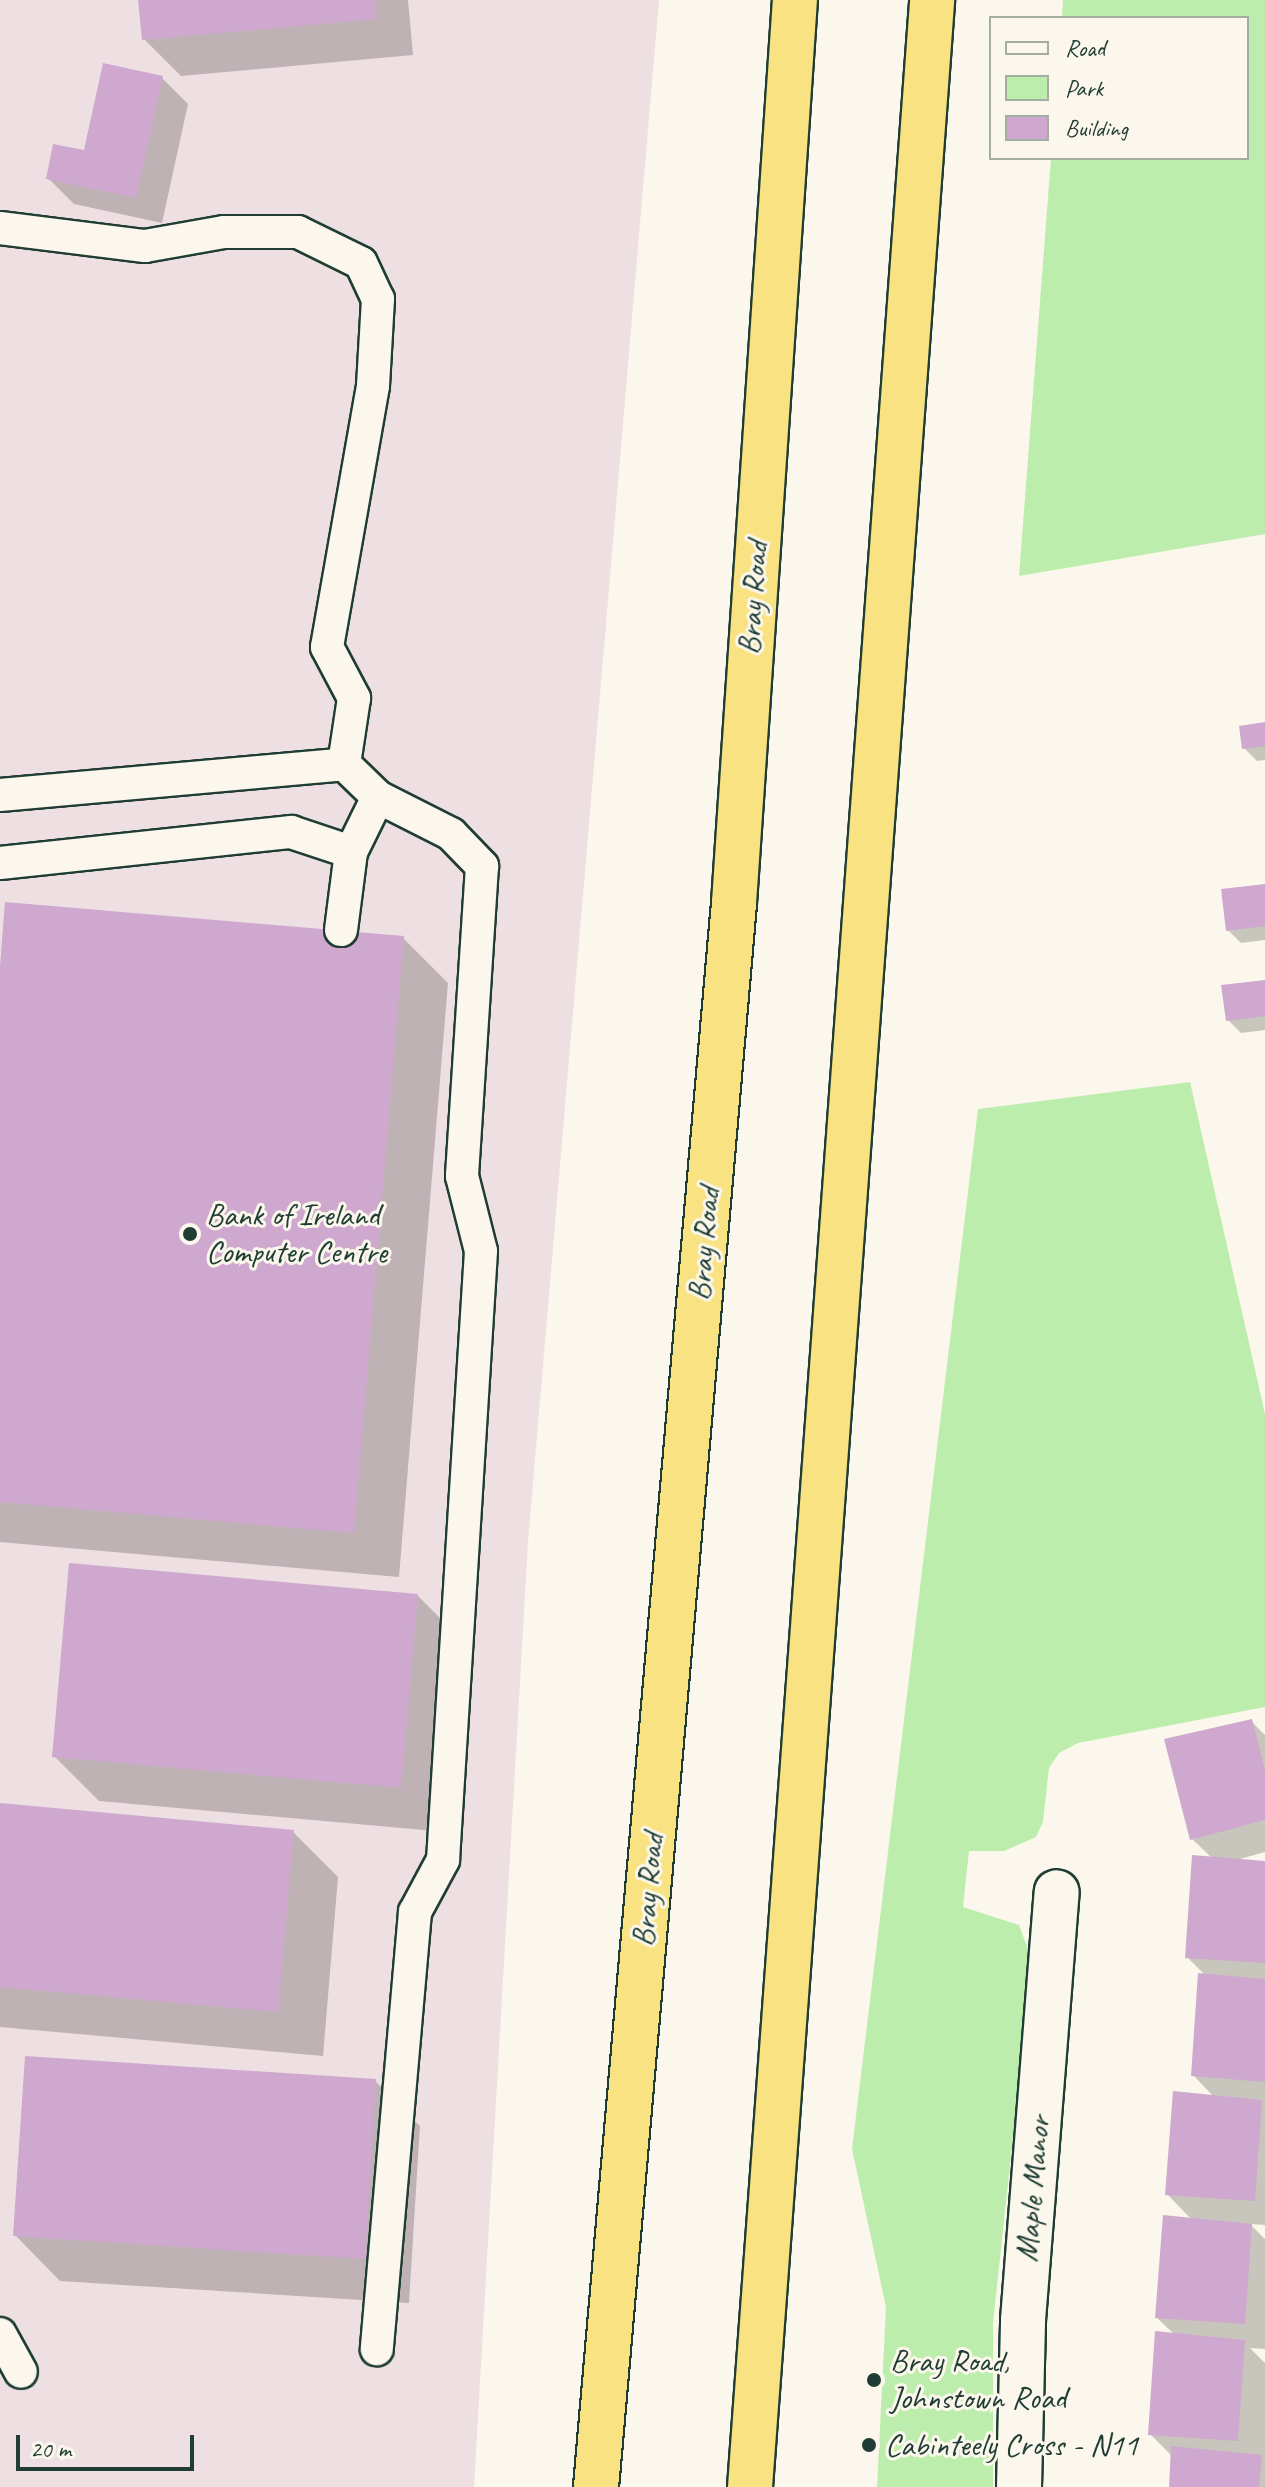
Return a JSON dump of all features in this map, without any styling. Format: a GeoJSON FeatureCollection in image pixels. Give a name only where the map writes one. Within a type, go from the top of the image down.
{"type":"FeatureCollection","features":[{"type":"Feature","properties":{"kind":"highway","name":"Bray Road"},"geometry":{"type":"LineString","coordinates":[[596,2487],[734,903],[795,0]]}},
{"type":"Feature","properties":{"kind":"highway"},"geometry":{"type":"LineString","coordinates":[[750,2487],[932,0]]}},
{"type":"Feature","properties":{"kind":"street","name":"Maple Manor"},"geometry":{"type":"LineString","coordinates":[[1019,2487],[1023,2320],[1057,1892]]}},
{"type":"Feature","properties":{"kind":"lane"},"geometry":{"type":"LineString","coordinates":[[0,228],[145,246],[224,232],[298,232],[361,263],[378,299],[373,386],[327,647],[354,698],[344,764]]}},
{"type":"Feature","properties":{"kind":"lane"},"geometry":{"type":"LineString","coordinates":[[0,795],[344,764],[378,797],[451,834],[482,866],[462,1176],[481,1251],[443,1860],[415,1912],[377,2349]]}},
{"type":"Feature","properties":{"kind":"lane"},"geometry":{"type":"LineString","coordinates":[[341,930],[351,852],[378,797]]}},
{"type":"Feature","properties":{"kind":"lane"},"geometry":{"type":"LineString","coordinates":[[0,863],[291,832],[351,852]]}},
{"type":"Feature","properties":{"kind":"lane"},"geometry":{"type":"LineString","coordinates":[[0,2334],[21,2372]]}},
{"type":"Feature","properties":{"kind":"shaded area"},"geometry":{"type":"Polygon","coordinates":[[[0,0],[659,0],[528,1542],[474,2487],[0,2487],[0,0]]]}},
{"type":"Feature","properties":{"kind":"green space"},"geometry":{"type":"Polygon","coordinates":[[[1063,0],[1265,0],[1265,534],[1019,576],[1051,160],[1249,160],[1249,16],[1062,16],[1063,0]]]}},
{"type":"Feature","properties":{"kind":"green space"},"geometry":{"type":"Polygon","coordinates":[[[1190,1082],[1265,1414],[1265,1707],[1078,1743],[1059,1753],[1049,1768],[1043,1822],[1036,1837],[1004,1851],[969,1851],[963,1907],[1019,1925],[1032,1960],[993,2323],[993,2487],[877,2487],[886,2307],[852,2149],[978,1109],[1190,1082]]]}},
{"type":"Feature","properties":{"kind":"building"},"geometry":{"type":"Polygon","coordinates":[[[138,0],[375,0],[377,19],[142,40],[138,0]]]}},
{"type":"Feature","properties":{"kind":"building"},"geometry":{"type":"Polygon","coordinates":[[[103,63],[163,76],[136,198],[46,179],[53,144],[84,150],[103,63]]]}},
{"type":"Feature","properties":{"kind":"building"},"geometry":{"type":"Polygon","coordinates":[[[1265,722],[1265,746],[1242,749],[1239,726],[1265,722]]]}},
{"type":"Feature","properties":{"kind":"building"},"geometry":{"type":"Polygon","coordinates":[[[1265,884],[1265,926],[1226,931],[1221,889],[1265,884]]]}},
{"type":"Feature","properties":{"kind":"building","name":"Bank of Ireland Computer Centre"},"geometry":{"type":"Polygon","coordinates":[[[5,902],[404,936],[354,1533],[0,1502],[0,966],[5,902]]]}},
{"type":"Feature","properties":{"kind":"building"},"geometry":{"type":"Polygon","coordinates":[[[1265,980],[1265,1016],[1226,1021],[1221,985],[1265,980]]]}},
{"type":"Feature","properties":{"kind":"building"},"geometry":{"type":"Polygon","coordinates":[[[69,1563],[418,1594],[401,1788],[52,1757],[69,1563]]]}},
{"type":"Feature","properties":{"kind":"building"},"geometry":{"type":"Polygon","coordinates":[[[1252,1719],[1265,1770],[1265,1820],[1190,1840],[1164,1739],[1252,1719]]]}},
{"type":"Feature","properties":{"kind":"building"},"geometry":{"type":"Polygon","coordinates":[[[0,1803],[294,1830],[278,2012],[0,1987],[0,1803]]]}},
{"type":"Feature","properties":{"kind":"building"},"geometry":{"type":"Polygon","coordinates":[[[1192,1855],[1265,1861],[1265,1963],[1185,1958],[1192,1855]]]}},
{"type":"Feature","properties":{"kind":"building"},"geometry":{"type":"Polygon","coordinates":[[[1198,1973],[1265,1979],[1265,2082],[1191,2076],[1198,1973]]]}},
{"type":"Feature","properties":{"kind":"building"},"geometry":{"type":"Polygon","coordinates":[[[25,2056],[376,2079],[365,2259],[13,2236],[25,2056]]]}},
{"type":"Feature","properties":{"kind":"building"},"geometry":{"type":"Polygon","coordinates":[[[1173,2091],[1262,2100],[1255,2201],[1165,2195],[1173,2091]]]}},
{"type":"Feature","properties":{"kind":"building"},"geometry":{"type":"Polygon","coordinates":[[[1163,2215],[1252,2224],[1245,2324],[1155,2318],[1163,2215]]]}},
{"type":"Feature","properties":{"kind":"building"},"geometry":{"type":"Polygon","coordinates":[[[1155,2331],[1245,2340],[1238,2441],[1148,2435],[1155,2331]]]}},
{"type":"Feature","properties":{"kind":"building"},"geometry":{"type":"Polygon","coordinates":[[[1171,2446],[1262,2455],[1259,2487],[1169,2487],[1171,2446]]]}},
{"type":"Feature","properties":{"kind":"place","name":"Bank of Ireland Computer Centre"},"geometry":{"type":"Point","coordinates":[190,1234]}},
{"type":"Feature","properties":{"kind":"place","name":"Bray Road, Johnstown Road"},"geometry":{"type":"Point","coordinates":[874,2380]}},
{"type":"Feature","properties":{"kind":"place","name":"Cabinteely Cross - N11"},"geometry":{"type":"Point","coordinates":[869,2445]}}]}
